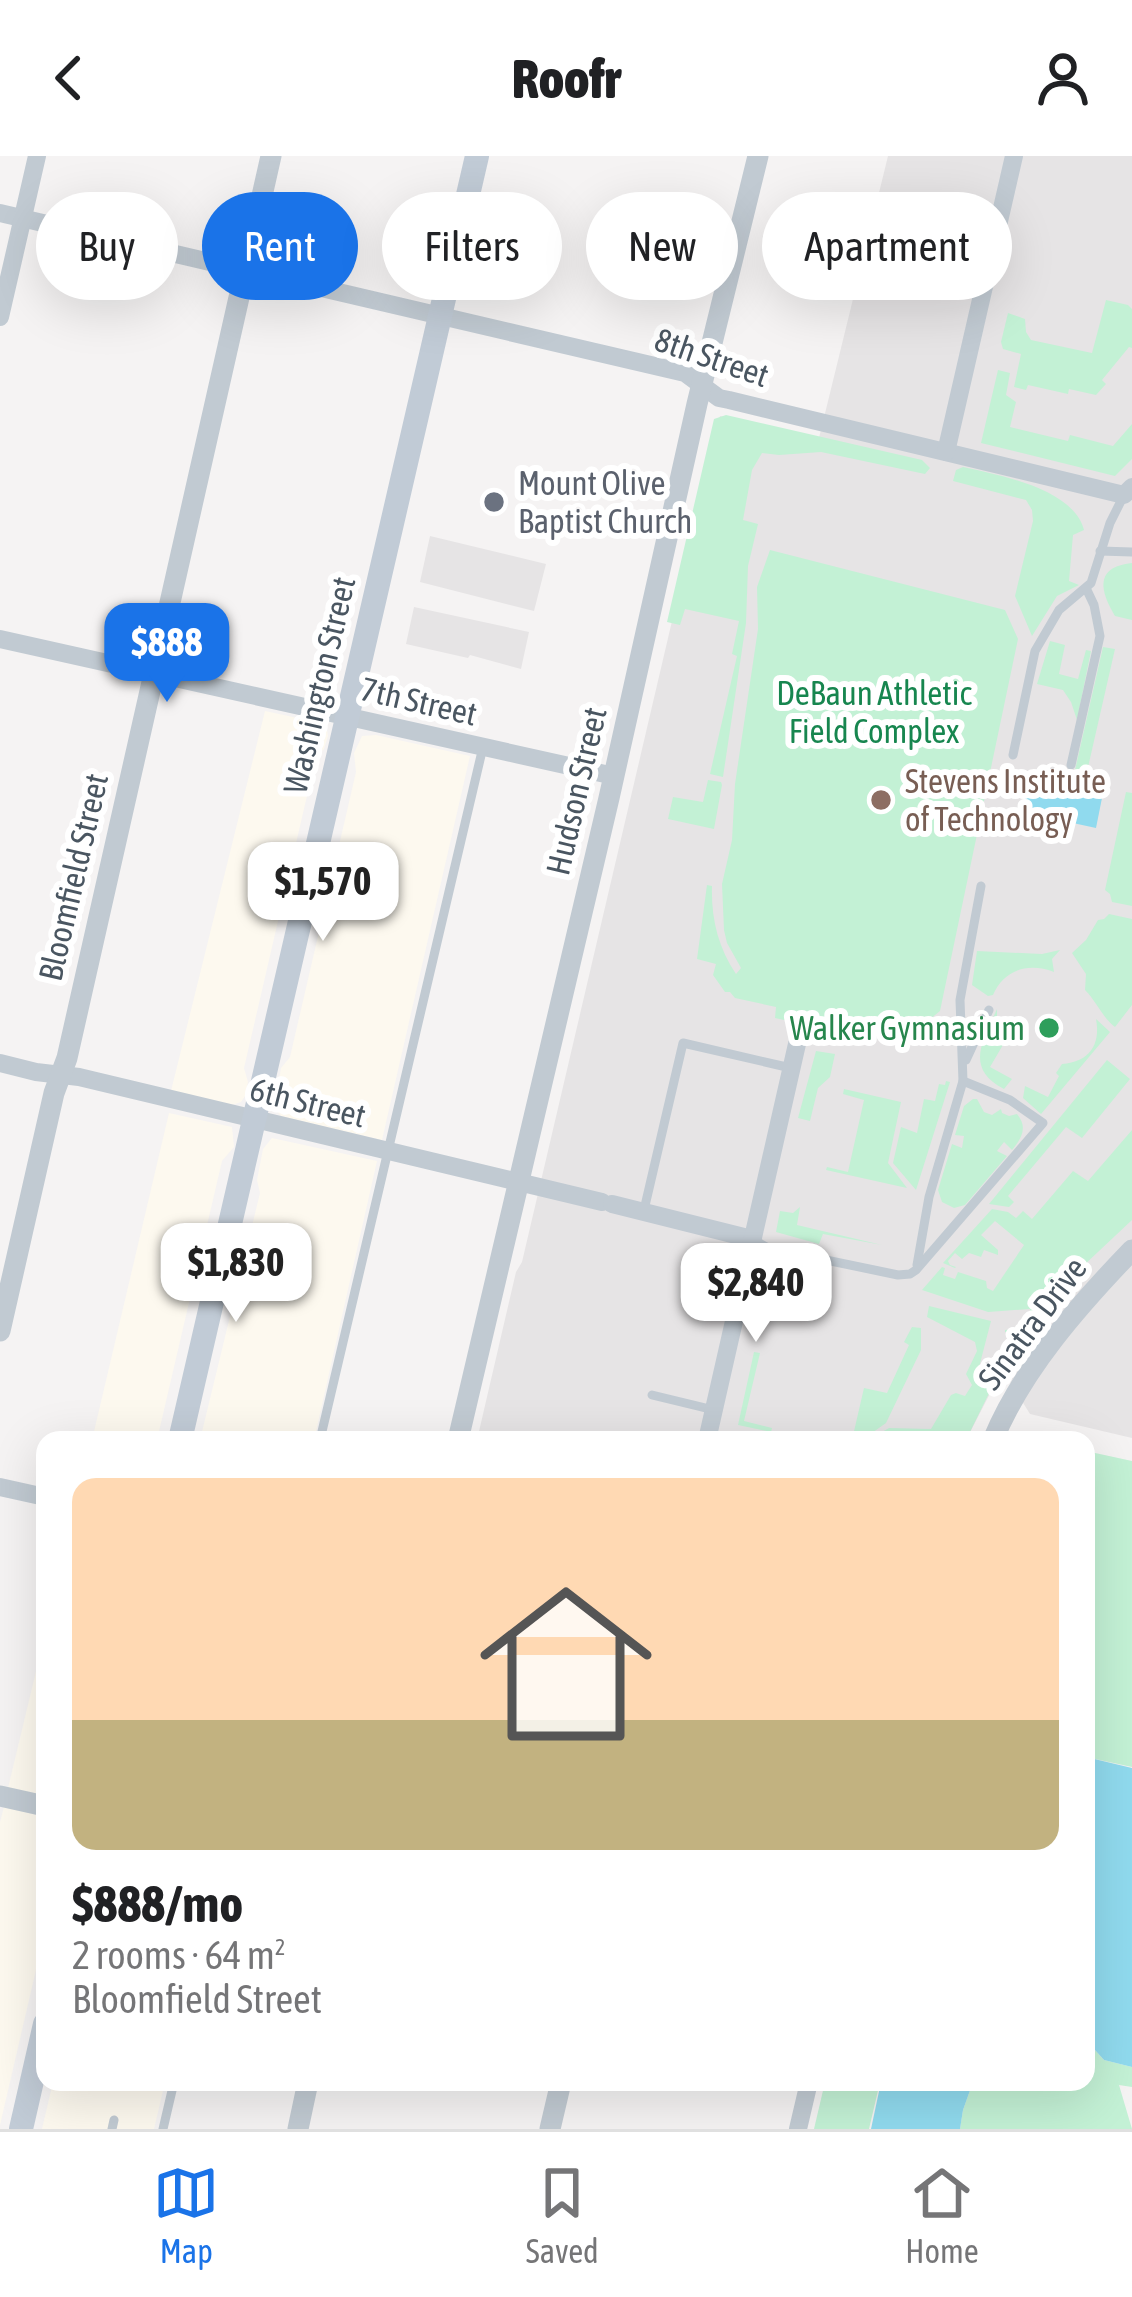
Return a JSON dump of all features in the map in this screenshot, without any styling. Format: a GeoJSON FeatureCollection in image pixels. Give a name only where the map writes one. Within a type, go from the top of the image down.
{"type":"FeatureCollection","features":[{"type":"Feature","properties":{"kind":"main road","name":"Washington Street"},"geometry":{"type":"LineString","coordinates":[[182,1431],[477,156]]}},
{"type":"Feature","properties":{"kind":"main road"},"geometry":{"type":"LineString","coordinates":[[21,2129],[36,2063]]}},
{"type":"Feature","properties":{"kind":"street"},"geometry":{"type":"LineString","coordinates":[[0,317],[38,156]]}},
{"type":"Feature","properties":{"kind":"street","name":"Bloomfield Street"},"geometry":{"type":"LineString","coordinates":[[263,192],[272,156]]}},
{"type":"Feature","properties":{"kind":"street","name":"Hudson Street"},"geometry":{"type":"LineString","coordinates":[[460,1431],[758,156]]}},
{"type":"Feature","properties":{"kind":"street"},"geometry":{"type":"LineString","coordinates":[[946,452],[1014,156]]}},
{"type":"Feature","properties":{"kind":"street","name":"8th Street"},"geometry":{"type":"LineString","coordinates":[[0,213],[202,260]]}},
{"type":"Feature","properties":{"kind":"street","name":"8th Street"},"geometry":{"type":"LineString","coordinates":[[358,297],[686,373],[719,398],[1128,491]]}},
{"type":"Feature","properties":{"kind":"street","name":"Bloomfield Street"},"geometry":{"type":"LineString","coordinates":[[0,1331],[54,1093],[67,1058],[237,300]]}},
{"type":"Feature","properties":{"kind":"street","name":"7th Street"},"geometry":{"type":"LineString","coordinates":[[0,639],[614,776]]}},
{"type":"Feature","properties":{"kind":"street"},"geometry":{"type":"LineString","coordinates":[[709,1431],[796,1044]]}},
{"type":"Feature","properties":{"kind":"street","name":"6th Street"},"geometry":{"type":"LineString","coordinates":[[0,1063],[79,1077],[752,1239]]}},
{"type":"Feature","properties":{"kind":"street","name":"Sinatra Drive"},"geometry":{"type":"LineString","coordinates":[[998,1431],[1019,1390],[1071,1316],[1132,1250]]}},
{"type":"Feature","properties":{"kind":"street"},"geometry":{"type":"LineString","coordinates":[[0,1486],[36,1495]]}},
{"type":"Feature","properties":{"kind":"street"},"geometry":{"type":"LineString","coordinates":[[0,1796],[36,1804]]}},
{"type":"Feature","properties":{"kind":"street"},"geometry":{"type":"LineString","coordinates":[[298,2129],[306,2091]]}},
{"type":"Feature","properties":{"kind":"street"},"geometry":{"type":"LineString","coordinates":[[550,2129],[559,2091]]}},
{"type":"Feature","properties":{"kind":"street"},"geometry":{"type":"LineString","coordinates":[[798,2129],[807,2091]]}},
{"type":"Feature","properties":{"kind":"lane"},"geometry":{"type":"LineString","coordinates":[[1013,755],[1035,651],[1064,604],[1091,583],[1128,491]]}},
{"type":"Feature","properties":{"kind":"lane"},"geometry":{"type":"LineString","coordinates":[[1100,551],[1132,552]]}},
{"type":"Feature","properties":{"kind":"lane"},"geometry":{"type":"LineString","coordinates":[[1071,765],[1100,636],[1086,588]]}},
{"type":"Feature","properties":{"kind":"lane"},"geometry":{"type":"LineString","coordinates":[[322,1431],[483,747]]}},
{"type":"Feature","properties":{"kind":"lane"},"geometry":{"type":"LineString","coordinates":[[916,1270],[928,1197],[963,1081],[960,1000],[981,886]]}},
{"type":"Feature","properties":{"kind":"lane"},"geometry":{"type":"LineString","coordinates":[[964,1064],[989,1010]]}},
{"type":"Feature","properties":{"kind":"lane"},"geometry":{"type":"LineString","coordinates":[[644,1211],[683,1043],[791,1067]]}},
{"type":"Feature","properties":{"kind":"lane"},"geometry":{"type":"LineString","coordinates":[[752,1239],[768,1248],[898,1275],[916,1270],[1042,1123],[1010,1100],[963,1081]]}},
{"type":"Feature","properties":{"kind":"lane"},"geometry":{"type":"LineString","coordinates":[[652,1396],[714,1410]]}},
{"type":"Feature","properties":{"kind":"lane"},"geometry":{"type":"LineString","coordinates":[[163,2129],[172,2091]]}},
{"type":"Feature","properties":{"kind":"shaded area","name":"Stevens Institute of Technology"},"geometry":{"type":"Polygon","coordinates":[[[888,156],[1132,156],[1132,1438],[1030,1414],[1007,1377],[1000,1374],[971,1431],[479,1431],[720,416],[819,438],[853,300],[1012,300],[1012,192],[879,192],[888,156]]]}},
{"type":"Feature","properties":{"kind":"shaded area"},"geometry":{"type":"Polygon","coordinates":[[[430,536],[546,564],[534,611],[420,582],[430,536]]]}},
{"type":"Feature","properties":{"kind":"shaded area"},"geometry":{"type":"Polygon","coordinates":[[[414,607],[529,632],[521,669],[406,644],[414,607]]]}},
{"type":"Feature","properties":{"kind":"shaded area"},"geometry":{"type":"Polygon","coordinates":[[[265,711],[321,723],[328,736],[316,757],[244,1068],[245,1096],[232,1105],[171,1091],[265,711]]]}},
{"type":"Feature","properties":{"kind":"shaded area"},"geometry":{"type":"Polygon","coordinates":[[[362,736],[470,756],[382,1140],[281,1116],[274,1108],[356,772],[354,753],[362,736]]]}},
{"type":"Feature","properties":{"kind":"shaded area"},"geometry":{"type":"Polygon","coordinates":[[[169,1113],[232,1127],[234,1147],[222,1161],[159,1431],[94,1431],[169,1113]]]}},
{"type":"Feature","properties":{"kind":"shaded area"},"geometry":{"type":"Polygon","coordinates":[[[272,1138],[377,1161],[316,1431],[202,1431],[260,1193],[257,1180],[263,1149],[272,1138]]]}},
{"type":"Feature","properties":{"kind":"shaded area"},"geometry":{"type":"Polygon","coordinates":[[[36,1671],[36,1794],[8,1788],[36,1671]]]}},
{"type":"Feature","properties":{"kind":"shaded area"},"geometry":{"type":"Polygon","coordinates":[[[4,1807],[36,1815],[36,1970],[0,2125],[0,1822],[4,1807]]]}},
{"type":"Feature","properties":{"kind":"shaded area"},"geometry":{"type":"Polygon","coordinates":[[[51,2091],[163,2091],[154,2129],[42,2129],[51,2091]]]}},
{"type":"Feature","properties":{"kind":"green space"},"geometry":{"type":"Polygon","coordinates":[[[1106,300],[1132,309],[1132,348],[1102,380],[1106,384],[1096,395],[1014,387],[1021,354],[1003,349],[1008,313],[1025,319],[1031,340],[1092,353],[1106,300]]]}},
{"type":"Feature","properties":{"kind":"green space"},"geometry":{"type":"Polygon","coordinates":[[[998,370],[1010,373],[1006,395],[1016,402],[1010,427],[1113,446],[1132,424],[1132,459],[1115,476],[981,443],[998,370]]]}},
{"type":"Feature","properties":{"kind":"green space"},"geometry":{"type":"Polygon","coordinates":[[[726,415],[922,460],[930,468],[925,474],[821,452],[762,453],[752,470],[743,520],[758,524],[748,566],[746,623],[723,777],[710,774],[737,656],[732,654],[739,621],[685,609],[680,625],[667,622],[714,419],[726,415]]]}},
{"type":"Feature","properties":{"kind":"green space"},"geometry":{"type":"Polygon","coordinates":[[[963,467],[1051,494],[1077,516],[1084,530],[1073,535],[1069,581],[1079,585],[1057,596],[1032,636],[1015,596],[1032,510],[1026,500],[953,481],[956,470],[963,467]]]}},
{"type":"Feature","properties":{"kind":"green space","name":"DeBaun Athletic Field Complex"},"geometry":{"type":"Polygon","coordinates":[[[770,550],[1005,610],[1018,639],[940,1011],[914,1032],[888,1027],[881,1032],[840,1023],[837,1032],[775,1018],[776,1007],[725,992],[713,975],[716,964],[697,959],[707,885],[712,886],[720,943],[736,974],[741,968],[724,930],[722,884],[732,840],[735,784],[758,629],[757,587],[770,550]]]}},
{"type":"Feature","properties":{"kind":"green space"},"geometry":{"type":"Polygon","coordinates":[[[1132,563],[1132,620],[1115,616],[1104,582],[1111,569],[1132,563]]]}},
{"type":"Feature","properties":{"kind":"green space"},"geometry":{"type":"Polygon","coordinates":[[[1050,641],[1065,645],[1059,674],[1078,679],[1086,650],[1091,651],[1077,720],[1063,690],[1037,684],[1050,641]]]}},
{"type":"Feature","properties":{"kind":"green space"},"geometry":{"type":"Polygon","coordinates":[[[1103,647],[1115,649],[1086,776],[1075,770],[1103,647]]]}},
{"type":"Feature","properties":{"kind":"green space"},"geometry":{"type":"Polygon","coordinates":[[[708,780],[722,785],[714,829],[668,819],[673,797],[703,802],[708,780]]]}},
{"type":"Feature","properties":{"kind":"green space"},"geometry":{"type":"Polygon","coordinates":[[[1126,792],[1132,793],[1132,906],[1112,902],[1105,890],[1126,792]]]}},
{"type":"Feature","properties":{"kind":"green space"},"geometry":{"type":"Polygon","coordinates":[[[1109,914],[1132,919],[1132,1005],[1115,1027],[1085,990],[1086,974],[1072,953],[1098,920],[1109,914]]]}},
{"type":"Feature","properties":{"kind":"green space"},"geometry":{"type":"Polygon","coordinates":[[[1060,950],[1052,959],[1054,972],[1018,970],[988,996],[972,985],[977,951],[1042,954],[1060,950]]]}},
{"type":"Feature","properties":{"kind":"green space"},"geometry":{"type":"Polygon","coordinates":[[[997,1009],[997,1023],[1007,1038],[990,1067],[1012,1079],[1004,1089],[984,1072],[980,1053],[997,1009]]]}},
{"type":"Feature","properties":{"kind":"green space"},"geometry":{"type":"Polygon","coordinates":[[[1096,1019],[1110,1032],[1041,1114],[1023,1098],[1025,1086],[1048,1097],[1062,1064],[1086,1056],[1095,1044],[1096,1019]]]}},
{"type":"Feature","properties":{"kind":"green space"},"geometry":{"type":"Polygon","coordinates":[[[816,1051],[835,1054],[830,1077],[818,1088],[810,1121],[798,1118],[816,1051]]]}},
{"type":"Feature","properties":{"kind":"green space"},"geometry":{"type":"Polygon","coordinates":[[[1107,1060],[1130,1079],[1082,1138],[1066,1127],[1008,1196],[1014,1202],[1009,1207],[989,1204],[1107,1060]]]}},
{"type":"Feature","properties":{"kind":"green space"},"geometry":{"type":"Polygon","coordinates":[[[950,1082],[916,1190],[893,1163],[901,1127],[917,1133],[924,1099],[935,1101],[939,1084],[950,1082]]]}},
{"type":"Feature","properties":{"kind":"green space"},"geometry":{"type":"Polygon","coordinates":[[[844,1089],[901,1102],[888,1163],[907,1188],[826,1170],[848,1172],[864,1100],[843,1094],[844,1089]]]}},
{"type":"Feature","properties":{"kind":"green space"},"geometry":{"type":"Polygon","coordinates":[[[973,1099],[992,1115],[1001,1109],[1009,1116],[1017,1114],[1022,1132],[1012,1150],[1004,1142],[997,1151],[1007,1156],[965,1205],[954,1208],[942,1202],[938,1190],[952,1144],[962,1148],[964,1136],[955,1135],[964,1106],[973,1099]]]}},
{"type":"Feature","properties":{"kind":"green space"},"geometry":{"type":"Polygon","coordinates":[[[1132,1130],[1132,1220],[1082,1267],[1026,1334],[1005,1330],[1031,1327],[1030,1309],[988,1312],[922,1290],[942,1267],[943,1275],[955,1279],[958,1272],[986,1281],[993,1291],[1024,1245],[995,1221],[981,1235],[998,1255],[984,1250],[981,1257],[969,1253],[962,1259],[955,1253],[948,1261],[955,1268],[943,1263],[992,1209],[1016,1218],[1023,1211],[1032,1219],[1073,1171],[1088,1181],[1132,1130]]]}},
{"type":"Feature","properties":{"kind":"green space"},"geometry":{"type":"Polygon","coordinates":[[[800,1207],[797,1225],[882,1245],[823,1234],[819,1244],[776,1232],[780,1211],[793,1213],[800,1207]]]}},
{"type":"Feature","properties":{"kind":"green space"},"geometry":{"type":"Polygon","coordinates":[[[929,1306],[991,1321],[977,1375],[986,1365],[999,1373],[970,1431],[884,1431],[931,1429],[951,1395],[965,1396],[972,1385],[966,1374],[977,1351],[975,1342],[927,1317],[929,1306]]]}},
{"type":"Feature","properties":{"kind":"green space"},"geometry":{"type":"Polygon","coordinates":[[[912,1327],[921,1328],[921,1350],[886,1423],[875,1431],[854,1431],[864,1388],[887,1393],[909,1345],[904,1342],[912,1327]]]}},
{"type":"Feature","properties":{"kind":"green space"},"geometry":{"type":"Polygon","coordinates":[[[754,1352],[760,1353],[744,1421],[771,1431],[738,1425],[754,1352]]]}},
{"type":"Feature","properties":{"kind":"green space"},"geometry":{"type":"Polygon","coordinates":[[[1095,1453],[1132,1461],[1132,1767],[1095,1759],[1095,1453]]]}},
{"type":"Feature","properties":{"kind":"green space"},"geometry":{"type":"Polygon","coordinates":[[[1095,2050],[1104,2060],[1132,2067],[1132,2087],[1119,2085],[1132,2129],[960,2129],[970,2091],[1095,2091],[1095,2050]]]}},
{"type":"Feature","properties":{"kind":"green space"},"geometry":{"type":"Polygon","coordinates":[[[823,2091],[878,2091],[869,2129],[814,2129],[823,2091]]]}},
{"type":"Feature","properties":{"kind":"water"},"geometry":{"type":"Polygon","coordinates":[[[1028,783],[1102,798],[1096,828],[1022,812],[1028,783]]]}},
{"type":"Feature","properties":{"kind":"water"},"geometry":{"type":"Polygon","coordinates":[[[1095,1759],[1132,1768],[1132,2067],[1104,2060],[1095,2050],[1095,1759]]]}},
{"type":"Feature","properties":{"kind":"water"},"geometry":{"type":"Polygon","coordinates":[[[879,2091],[970,2091],[960,2129],[871,2129],[879,2091]]]}},
{"type":"Feature","properties":{"kind":"place","name":"Mount Olive Baptist Church"},"geometry":{"type":"Point","coordinates":[494,502]}},
{"type":"Feature","properties":{"kind":"place","name":"Stevens Institute of Technology"},"geometry":{"type":"Point","coordinates":[881,800]}},
{"type":"Feature","properties":{"kind":"place","name":"Walker Gymnasium"},"geometry":{"type":"Point","coordinates":[1049,1028]}}]}
